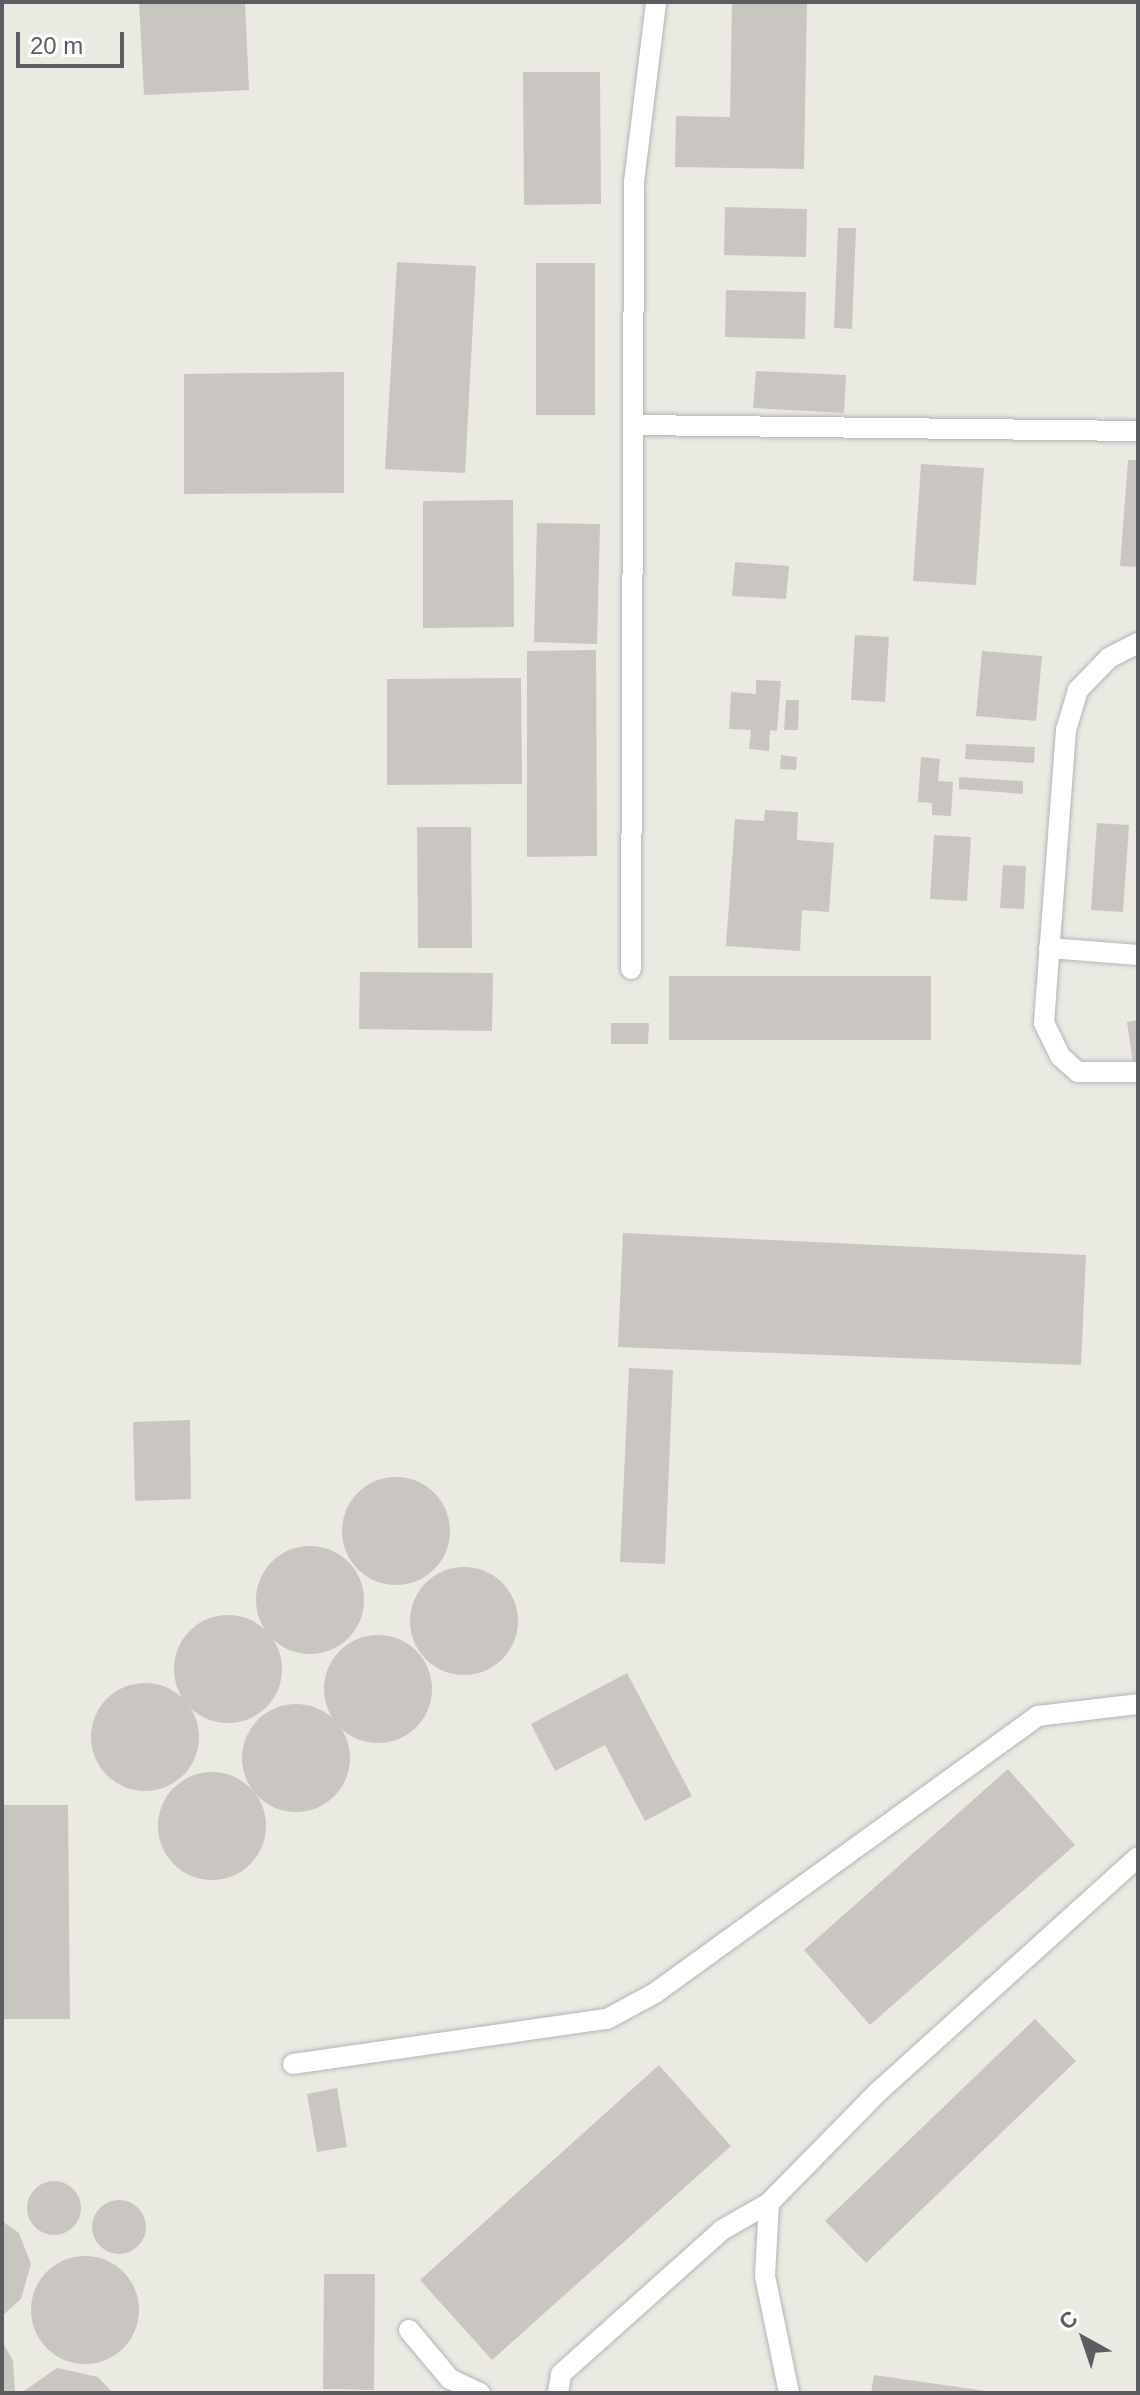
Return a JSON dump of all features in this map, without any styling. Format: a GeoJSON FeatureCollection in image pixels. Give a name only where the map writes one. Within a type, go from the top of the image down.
{"type":"FeatureCollection","features":[{"type":"Feature","properties":{"kind":"lane"},"geometry":{"type":"LineString","coordinates":[[631,969],[634,182],[656,2]]}},
{"type":"Feature","properties":{"kind":"lane"},"geometry":{"type":"LineString","coordinates":[[633,425],[1138,431]]}},
{"type":"Feature","properties":{"kind":"lane"},"geometry":{"type":"LineString","coordinates":[[1138,643],[1109,658],[1078,690],[1066,730],[1044,1023],[1060,1056],[1078,1072],[1138,1072]]}},
{"type":"Feature","properties":{"kind":"lane"},"geometry":{"type":"LineString","coordinates":[[1049,948],[1138,955]]}},
{"type":"Feature","properties":{"kind":"lane"},"geometry":{"type":"LineString","coordinates":[[293,2064],[607,2019],[655,1993],[1038,1716],[1138,1704]]}},
{"type":"Feature","properties":{"kind":"lane"},"geometry":{"type":"LineString","coordinates":[[558,2393],[561,2374],[722,2230],[769,2203],[878,2092],[1138,1857]]}},
{"type":"Feature","properties":{"kind":"lane"},"geometry":{"type":"LineString","coordinates":[[769,2203],[765,2276],[789,2393]]}},
{"type":"Feature","properties":{"kind":"lane"},"geometry":{"type":"LineString","coordinates":[[409,2330],[450,2379],[480,2393]]}},
{"type":"Feature","properties":{"kind":"building"},"geometry":{"type":"Polygon","coordinates":[[[139,2],[245,2],[249,90],[144,95],[139,2]]]}},
{"type":"Feature","properties":{"kind":"building"},"geometry":{"type":"Polygon","coordinates":[[[732,2],[807,2],[804,169],[675,167],[676,116],[730,117],[732,2]]]}},
{"type":"Feature","properties":{"kind":"building"},"geometry":{"type":"Polygon","coordinates":[[[523,72],[600,72],[601,204],[524,205],[523,72]]]}},
{"type":"Feature","properties":{"kind":"building"},"geometry":{"type":"Polygon","coordinates":[[[725,207],[807,209],[806,257],[724,255],[725,207]]]}},
{"type":"Feature","properties":{"kind":"building"},"geometry":{"type":"Polygon","coordinates":[[[838,228],[856,228],[852,329],[834,328],[838,228]]]}},
{"type":"Feature","properties":{"kind":"building"},"geometry":{"type":"Polygon","coordinates":[[[397,262],[476,266],[465,473],[385,469],[397,262]]]}},
{"type":"Feature","properties":{"kind":"building"},"geometry":{"type":"Polygon","coordinates":[[[536,263],[595,263],[595,415],[536,415],[536,263]]]}},
{"type":"Feature","properties":{"kind":"building"},"geometry":{"type":"Polygon","coordinates":[[[726,290],[806,292],[805,339],[725,337],[726,290]]]}},
{"type":"Feature","properties":{"kind":"building"},"geometry":{"type":"Polygon","coordinates":[[[756,371],[846,375],[844,413],[753,408],[756,371]]]}},
{"type":"Feature","properties":{"kind":"building"},"geometry":{"type":"Polygon","coordinates":[[[344,372],[344,493],[184,494],[184,374],[344,372]]]}},
{"type":"Feature","properties":{"kind":"building"},"geometry":{"type":"Polygon","coordinates":[[[1128,460],[1138,460],[1138,567],[1120,566],[1128,460]]]}},
{"type":"Feature","properties":{"kind":"building"},"geometry":{"type":"Polygon","coordinates":[[[921,464],[984,468],[976,585],[913,581],[921,464]]]}},
{"type":"Feature","properties":{"kind":"building"},"geometry":{"type":"Polygon","coordinates":[[[513,500],[514,627],[423,628],[423,501],[513,500]]]}},
{"type":"Feature","properties":{"kind":"building"},"geometry":{"type":"Polygon","coordinates":[[[537,523],[600,524],[597,644],[534,642],[537,523]]]}},
{"type":"Feature","properties":{"kind":"building"},"geometry":{"type":"Polygon","coordinates":[[[735,562],[789,566],[786,599],[732,596],[735,562]]]}},
{"type":"Feature","properties":{"kind":"building"},"geometry":{"type":"Polygon","coordinates":[[[855,635],[889,637],[885,702],[851,700],[855,635]]]}},
{"type":"Feature","properties":{"kind":"building"},"geometry":{"type":"Polygon","coordinates":[[[596,650],[597,856],[527,857],[527,651],[596,650]]]}},
{"type":"Feature","properties":{"kind":"building"},"geometry":{"type":"Polygon","coordinates":[[[982,651],[1042,656],[1036,721],[976,716],[982,651]]]}},
{"type":"Feature","properties":{"kind":"building"},"geometry":{"type":"Polygon","coordinates":[[[521,678],[522,784],[387,785],[387,679],[521,678]]]}},
{"type":"Feature","properties":{"kind":"building"},"geometry":{"type":"Polygon","coordinates":[[[756,680],[781,681],[777,731],[770,730],[769,751],[749,749],[751,730],[729,729],[731,692],[756,694],[756,680]]]}},
{"type":"Feature","properties":{"kind":"building"},"geometry":{"type":"Polygon","coordinates":[[[786,700],[799,700],[798,730],[784,730],[786,700]]]}},
{"type":"Feature","properties":{"kind":"building"},"geometry":{"type":"Polygon","coordinates":[[[966,744],[1035,747],[1034,763],[965,759],[966,744]]]}},
{"type":"Feature","properties":{"kind":"building"},"geometry":{"type":"Polygon","coordinates":[[[781,755],[797,757],[796,770],[780,769],[781,755]]]}},
{"type":"Feature","properties":{"kind":"building"},"geometry":{"type":"Polygon","coordinates":[[[921,757],[940,759],[938,781],[953,782],[951,816],[932,815],[932,803],[918,802],[921,757]]]}},
{"type":"Feature","properties":{"kind":"building"},"geometry":{"type":"Polygon","coordinates":[[[959,777],[1023,781],[1023,794],[959,789],[959,777]]]}},
{"type":"Feature","properties":{"kind":"building"},"geometry":{"type":"Polygon","coordinates":[[[765,810],[798,812],[797,840],[834,843],[829,912],[802,910],[800,951],[726,946],[735,819],[764,821],[765,810]]]}},
{"type":"Feature","properties":{"kind":"building"},"geometry":{"type":"Polygon","coordinates":[[[1097,823],[1129,825],[1123,912],[1091,910],[1097,823]]]}},
{"type":"Feature","properties":{"kind":"building"},"geometry":{"type":"Polygon","coordinates":[[[417,827],[471,827],[472,948],[418,948],[417,827]]]}},
{"type":"Feature","properties":{"kind":"building"},"geometry":{"type":"Polygon","coordinates":[[[934,835],[971,837],[967,901],[930,899],[934,835]]]}},
{"type":"Feature","properties":{"kind":"building"},"geometry":{"type":"Polygon","coordinates":[[[1003,865],[1026,866],[1024,909],[1000,908],[1003,865]]]}},
{"type":"Feature","properties":{"kind":"building"},"geometry":{"type":"Polygon","coordinates":[[[360,972],[493,973],[492,1031],[359,1029],[360,972]]]}},
{"type":"Feature","properties":{"kind":"building"},"geometry":{"type":"Polygon","coordinates":[[[669,976],[931,976],[931,1040],[669,1040],[669,976]]]}},
{"type":"Feature","properties":{"kind":"building"},"geometry":{"type":"Polygon","coordinates":[[[1138,1020],[1138,1062],[1133,1063],[1127,1022],[1138,1020]]]}},
{"type":"Feature","properties":{"kind":"building"},"geometry":{"type":"Polygon","coordinates":[[[611,1023],[649,1023],[648,1044],[611,1044],[611,1023]]]}},
{"type":"Feature","properties":{"kind":"building"},"geometry":{"type":"Polygon","coordinates":[[[623,1233],[1086,1255],[1081,1365],[618,1347],[623,1233]]]}},
{"type":"Feature","properties":{"kind":"building"},"geometry":{"type":"Polygon","coordinates":[[[629,1368],[673,1370],[665,1564],[620,1562],[629,1368]]]}},
{"type":"Feature","properties":{"kind":"building"},"geometry":{"type":"Polygon","coordinates":[[[190,1420],[191,1499],[135,1501],[133,1422],[190,1420]]]}},
{"type":"Feature","properties":{"kind":"building"},"geometry":{"type":"Polygon","coordinates":[[[396,1477],[417,1481],[434,1493],[446,1510],[450,1531],[446,1552],[434,1569],[417,1581],[396,1585],[375,1581],[358,1569],[346,1552],[342,1531],[346,1510],[358,1493],[375,1481],[396,1477]]]}},
{"type":"Feature","properties":{"kind":"building"},"geometry":{"type":"Polygon","coordinates":[[[310,1546],[331,1550],[348,1562],[360,1579],[364,1600],[360,1621],[348,1638],[331,1650],[310,1654],[289,1650],[272,1638],[260,1621],[256,1600],[260,1579],[272,1562],[289,1550],[310,1546]]]}},
{"type":"Feature","properties":{"kind":"building"},"geometry":{"type":"Polygon","coordinates":[[[464,1567],[485,1571],[502,1583],[514,1600],[518,1621],[514,1642],[502,1659],[485,1671],[464,1675],[443,1671],[426,1659],[414,1642],[410,1621],[414,1600],[426,1583],[443,1571],[464,1567]]]}},
{"type":"Feature","properties":{"kind":"building"},"geometry":{"type":"Polygon","coordinates":[[[228,1615],[249,1619],[266,1631],[278,1648],[282,1669],[278,1690],[266,1707],[249,1719],[228,1723],[207,1719],[190,1707],[178,1690],[174,1669],[178,1648],[190,1631],[207,1619],[228,1615]]]}},
{"type":"Feature","properties":{"kind":"building"},"geometry":{"type":"Polygon","coordinates":[[[378,1635],[399,1639],[416,1651],[428,1668],[432,1689],[428,1710],[416,1727],[399,1739],[378,1743],[357,1739],[340,1727],[328,1710],[324,1689],[328,1668],[340,1651],[357,1639],[378,1635]]]}},
{"type":"Feature","properties":{"kind":"building"},"geometry":{"type":"Polygon","coordinates":[[[627,1673],[692,1796],[645,1821],[605,1745],[555,1771],[531,1724],[627,1673]]]}},
{"type":"Feature","properties":{"kind":"building"},"geometry":{"type":"Polygon","coordinates":[[[145,1683],[166,1687],[183,1699],[195,1716],[199,1737],[195,1758],[183,1775],[166,1787],[145,1791],[124,1787],[107,1775],[95,1758],[91,1737],[95,1716],[107,1699],[124,1687],[145,1683]]]}},
{"type":"Feature","properties":{"kind":"building"},"geometry":{"type":"Polygon","coordinates":[[[296,1704],[317,1708],[334,1720],[346,1737],[350,1758],[346,1779],[334,1796],[317,1808],[296,1812],[275,1808],[258,1796],[246,1779],[242,1758],[246,1737],[258,1720],[275,1708],[296,1704]]]}},
{"type":"Feature","properties":{"kind":"building"},"geometry":{"type":"Polygon","coordinates":[[[1008,1769],[1075,1845],[870,2025],[804,1950],[1008,1769]]]}},
{"type":"Feature","properties":{"kind":"building"},"geometry":{"type":"Polygon","coordinates":[[[212,1772],[233,1776],[250,1788],[262,1805],[266,1826],[262,1847],[250,1864],[233,1876],[212,1880],[191,1876],[174,1864],[162,1847],[158,1826],[162,1805],[174,1788],[191,1776],[212,1772]]]}},
{"type":"Feature","properties":{"kind":"building"},"geometry":{"type":"Polygon","coordinates":[[[2,1805],[68,1805],[70,2019],[2,2019],[2,1805]]]}},
{"type":"Feature","properties":{"kind":"building"},"geometry":{"type":"Polygon","coordinates":[[[1035,2019],[1076,2061],[866,2263],[825,2221],[1035,2019]]]}},
{"type":"Feature","properties":{"kind":"building"},"geometry":{"type":"Polygon","coordinates":[[[659,2065],[731,2146],[492,2360],[420,2280],[659,2065]]]}},
{"type":"Feature","properties":{"kind":"building"},"geometry":{"type":"Polygon","coordinates":[[[337,2088],[347,2147],[317,2152],[307,2094],[337,2088]]]}},
{"type":"Feature","properties":{"kind":"building"},"geometry":{"type":"Polygon","coordinates":[[[54,2181],[73,2189],[81,2208],[73,2227],[54,2235],[35,2227],[27,2208],[35,2189],[54,2181]]]}},
{"type":"Feature","properties":{"kind":"building"},"geometry":{"type":"Polygon","coordinates":[[[119,2200],[138,2208],[146,2227],[138,2246],[119,2254],[100,2246],[92,2227],[100,2208],[119,2200]]]}},
{"type":"Feature","properties":{"kind":"building"},"geometry":{"type":"Polygon","coordinates":[[[2,2221],[19,2233],[31,2264],[21,2299],[2,2316],[2,2221]]]}},
{"type":"Feature","properties":{"kind":"building"},"geometry":{"type":"Polygon","coordinates":[[[85,2256],[106,2260],[123,2272],[135,2289],[139,2310],[135,2331],[123,2348],[106,2360],[85,2364],[64,2360],[47,2348],[35,2331],[31,2310],[35,2289],[47,2272],[64,2260],[85,2256]]]}},
{"type":"Feature","properties":{"kind":"building"},"geometry":{"type":"Polygon","coordinates":[[[324,2274],[375,2274],[374,2390],[323,2389],[324,2274]]]}},
{"type":"Feature","properties":{"kind":"building"},"geometry":{"type":"Polygon","coordinates":[[[2,2341],[13,2361],[15,2393],[2,2393],[2,2341]]]}},
{"type":"Feature","properties":{"kind":"building"},"geometry":{"type":"Polygon","coordinates":[[[57,2368],[98,2377],[113,2393],[21,2393],[57,2368]]]}},
{"type":"Feature","properties":{"kind":"building"},"geometry":{"type":"Polygon","coordinates":[[[874,2375],[986,2391],[871,2393],[874,2375]]]}}]}
